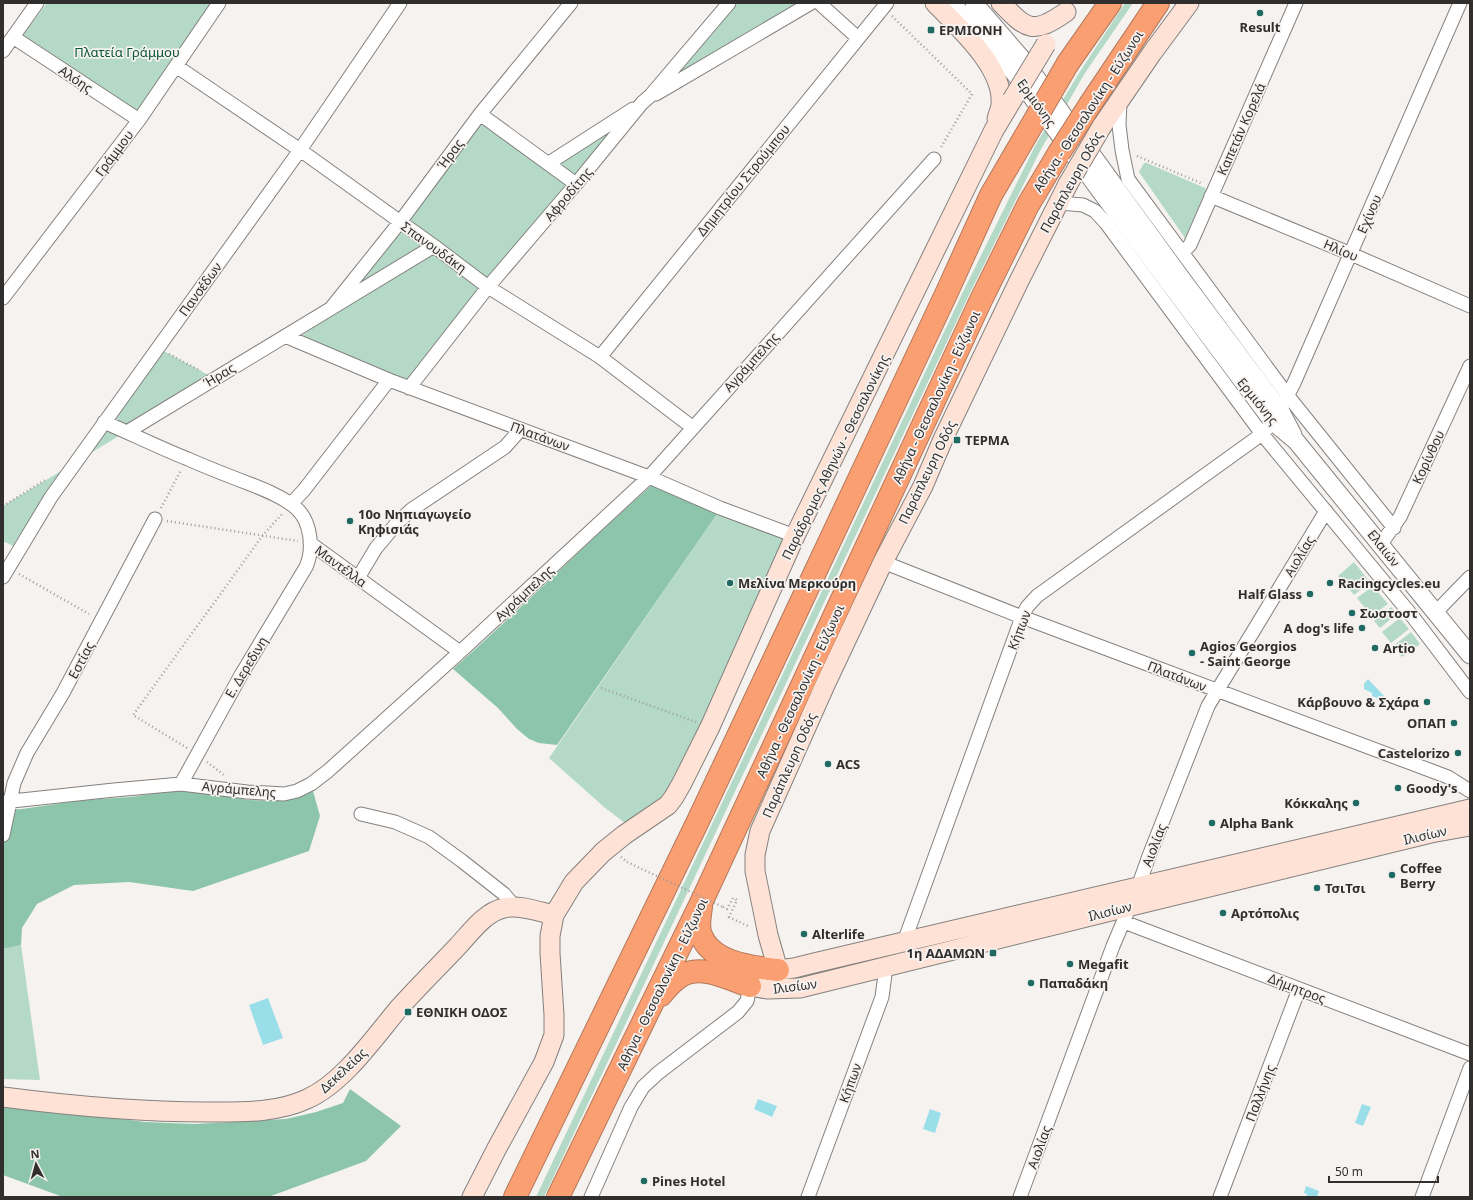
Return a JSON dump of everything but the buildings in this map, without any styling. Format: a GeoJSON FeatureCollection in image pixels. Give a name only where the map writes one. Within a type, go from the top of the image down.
{"type":"FeatureCollection","features":[{"type":"Feature","properties":{"kind":"highway"},"geometry":{"type":"LineString","coordinates":[[515,1197],[705,807],[944,299],[991,195],[1068,63],[1110,3]]}},
{"type":"Feature","properties":{"kind":"highway","name":"Αθήνα - Θεσσαλονίκη - Εύζωνοι"},"geometry":{"type":"LineString","coordinates":[[558,1197],[701,903],[980,302],[1028,205],[1091,103],[1158,3]]}},
{"type":"Feature","properties":{"kind":"highway"},"geometry":{"type":"LineString","coordinates":[[701,903],[699,930],[703,940],[710,949],[718,955],[745,965],[778,970]]}},
{"type":"Feature","properties":{"kind":"highway"},"geometry":{"type":"LineString","coordinates":[[650,1006],[675,980],[683,974],[692,972],[712,974],[750,986]]}},
{"type":"Feature","properties":{"kind":"main road"},"geometry":{"type":"LineString","coordinates":[[935,3],[974,44],[996,76],[1001,93],[1001,104],[994,130]]}},
{"type":"Feature","properties":{"kind":"main road"},"geometry":{"type":"LineString","coordinates":[[1001,3],[1019,22],[1028,26],[1044,25],[1053,22],[1070,8]]}},
{"type":"Feature","properties":{"kind":"main road","name":"Παράπλευρη Οδός"},"geometry":{"type":"LineString","coordinates":[[778,970],[768,935],[755,871],[754,855],[760,831],[825,685],[883,562],[922,486],[1016,288],[1068,184],[1102,126],[1152,53],[1189,3]]}},
{"type":"Feature","properties":{"kind":"main road","name":"Παράδρομος Αθηνών - Θεσσαλονίκης"},"geometry":{"type":"LineString","coordinates":[[472,1197],[544,1062],[554,1035],[550,936],[554,915],[574,882],[603,852],[624,835],[660,812],[674,797],[710,727],[795,536],[994,130],[1046,44],[1070,8]]}},
{"type":"Feature","properties":{"kind":"main road","name":"Ιλισίων"},"geometry":{"type":"LineString","coordinates":[[778,970],[794,968],[1470,809]]}},
{"type":"Feature","properties":{"kind":"main road","name":"Ιλισίων"},"geometry":{"type":"LineString","coordinates":[[750,986],[767,989],[800,988],[886,967],[1127,914],[1431,833],[1470,826]]}},
{"type":"Feature","properties":{"kind":"main road","name":"Δεκελείας"},"geometry":{"type":"LineString","coordinates":[[3,1097],[72,1106],[176,1112],[240,1112],[288,1106],[307,1099],[327,1087],[362,1054],[400,1008],[486,917],[499,909],[509,907],[554,915]]}},
{"type":"Feature","properties":{"kind":"street"},"geometry":{"type":"LineString","coordinates":[[3,51],[37,3]]}},
{"type":"Feature","properties":{"kind":"street","name":"Γράμμου"},"geometry":{"type":"LineString","coordinates":[[3,298],[139,120],[220,3]]}},
{"type":"Feature","properties":{"kind":"street","name":"Πανσέδων"},"geometry":{"type":"LineString","coordinates":[[6,572],[51,497],[300,150],[400,3]]}},
{"type":"Feature","properties":{"kind":"street","name":"Ήρας"},"geometry":{"type":"LineString","coordinates":[[332,307],[400,222],[480,114],[571,3]]}},
{"type":"Feature","properties":{"kind":"street","name":"Αφροδίτης"},"geometry":{"type":"LineString","coordinates":[[409,388],[488,287],[576,184],[642,102],[650,96],[729,3]]}},
{"type":"Feature","properties":{"kind":"street"},"geometry":{"type":"LineString","coordinates":[[549,163],[642,102],[811,3]]}},
{"type":"Feature","properties":{"kind":"street"},"geometry":{"type":"LineString","coordinates":[[819,3],[858,38]]}},
{"type":"Feature","properties":{"kind":"street","name":"Ερμιόνης"},"geometry":{"type":"LineString","coordinates":[[951,3],[972,24],[1015,74],[1098,188],[1296,442]]}},
{"type":"Feature","properties":{"kind":"street","name":"Ερμιόνης"},"geometry":{"type":"LineString","coordinates":[[974,3],[1024,61],[1177,273],[1276,415]]}},
{"type":"Feature","properties":{"kind":"street","name":"Καπετάν Κορελά"},"geometry":{"type":"LineString","coordinates":[[1182,252],[1190,245],[1296,3]]}},
{"type":"Feature","properties":{"kind":"street","name":"Εχίνου"},"geometry":{"type":"LineString","coordinates":[[1276,415],[1351,254],[1460,3]]}},
{"type":"Feature","properties":{"kind":"street","name":"Δημητρίου Στρούμπου"},"geometry":{"type":"LineString","coordinates":[[600,357],[885,5]]}},
{"type":"Feature","properties":{"kind":"street","name":"Αλόης"},"geometry":{"type":"LineString","coordinates":[[14,37],[139,120]]}},
{"type":"Feature","properties":{"kind":"street","name":"Σπανουδάκη"},"geometry":{"type":"LineString","coordinates":[[176,66],[300,150],[434,246],[488,287],[600,357],[692,427]]}},
{"type":"Feature","properties":{"kind":"street","name":"Ερμιόνης"},"geometry":{"type":"LineString","coordinates":[[1120,100],[1119,125],[1128,179],[1182,252],[1276,415],[1326,511]]}},
{"type":"Feature","properties":{"kind":"street"},"geometry":{"type":"LineString","coordinates":[[480,114],[576,184]]}},
{"type":"Feature","properties":{"kind":"street","name":"Αγράμπελης"},"geometry":{"type":"LineString","coordinates":[[6,802],[181,784],[247,792],[284,794],[296,791],[311,784],[328,771],[460,652],[649,477],[692,427],[934,159]]}},
{"type":"Feature","properties":{"kind":"street","name":"Ηλίου"},"geometry":{"type":"LineString","coordinates":[[1212,193],[1470,306]]}},
{"type":"Feature","properties":{"kind":"street","name":"Ερμιόνης"},"geometry":{"type":"LineString","coordinates":[[1059,203],[1083,205],[1095,211],[1276,415],[1394,528]]}},
{"type":"Feature","properties":{"kind":"street","name":"Ήρας"},"geometry":{"type":"LineString","coordinates":[[126,432],[434,246]]}},
{"type":"Feature","properties":{"kind":"street","name":"Πλατάνων"},"geometry":{"type":"LineString","coordinates":[[285,336],[409,388],[649,477],[720,508],[795,536]]}},
{"type":"Feature","properties":{"kind":"street","name":"Κορίνθου"},"geometry":{"type":"LineString","coordinates":[[1381,544],[1394,528],[1400,517],[1470,366]]}},
{"type":"Feature","properties":{"kind":"street"},"geometry":{"type":"LineString","coordinates":[[291,504],[309,484],[389,380]]}},
{"type":"Feature","properties":{"kind":"street","name":"Κήπων"},"geometry":{"type":"LineString","coordinates":[[904,942],[1022,617],[1027,607],[1037,596],[1276,415]]}},
{"type":"Feature","properties":{"kind":"street"},"geometry":{"type":"LineString","coordinates":[[104,422],[187,459],[269,492],[291,504],[306,520],[310,547]]}},
{"type":"Feature","properties":{"kind":"street"},"geometry":{"type":"LineString","coordinates":[[358,578],[376,548],[397,523],[411,510],[505,447],[521,429]]}},
{"type":"Feature","properties":{"kind":"street","name":"Ελαιών"},"geometry":{"type":"LineString","coordinates":[[1296,442],[1381,544],[1470,655]]}},
{"type":"Feature","properties":{"kind":"street","name":"Ελαιών"},"geometry":{"type":"LineString","coordinates":[[1326,511],[1412,617],[1470,692]]}},
{"type":"Feature","properties":{"kind":"street","name":"Αιολίας"},"geometry":{"type":"LineString","coordinates":[[1020,1197],[1111,953],[1208,706],[1326,511]]}},
{"type":"Feature","properties":{"kind":"street","name":"Εστίας"},"geometry":{"type":"LineString","coordinates":[[3,835],[6,802],[27,753],[63,693],[155,519]]}},
{"type":"Feature","properties":{"kind":"street","name":"Μαντέλλα"},"geometry":{"type":"LineString","coordinates":[[310,547],[358,578],[460,652]]}},
{"type":"Feature","properties":{"kind":"street","name":"Ε. Δερεδινη"},"geometry":{"type":"LineString","coordinates":[[181,784],[196,754],[241,675],[298,582],[308,563],[310,547]]}},
{"type":"Feature","properties":{"kind":"street","name":"Πλατάνων"},"geometry":{"type":"LineString","coordinates":[[883,562],[1022,617],[1448,777],[1470,791]]}},
{"type":"Feature","properties":{"kind":"street"},"geometry":{"type":"LineString","coordinates":[[1436,612],[1470,577]]}},
{"type":"Feature","properties":{"kind":"street"},"geometry":{"type":"LineString","coordinates":[[361,814],[395,822],[429,837],[462,860],[504,894],[515,907]]}},
{"type":"Feature","properties":{"kind":"street","name":"Δήμητρος"},"geometry":{"type":"LineString","coordinates":[[1127,914],[1299,989],[1470,1054]]}},
{"type":"Feature","properties":{"kind":"street","name":"Κήπων"},"geometry":{"type":"LineString","coordinates":[[808,1197],[882,997],[886,967]]}},
{"type":"Feature","properties":{"kind":"street"},"geometry":{"type":"LineString","coordinates":[[591,1197],[630,1107],[644,1087],[658,1073],[738,1012],[747,1001],[750,986]]}},
{"type":"Feature","properties":{"kind":"street","name":"Παλλήνης"},"geometry":{"type":"LineString","coordinates":[[1220,1197],[1299,989]]}},
{"type":"Feature","properties":{"kind":"street"},"geometry":{"type":"LineString","coordinates":[[1422,1197],[1470,1068]]}},
{"type":"Feature","properties":{"kind":"path"},"geometry":{"type":"LineString","coordinates":[[885,5],[972,94],[934,159]]}},
{"type":"Feature","properties":{"kind":"path"},"geometry":{"type":"LineString","coordinates":[[1122,150],[1212,193]]}},
{"type":"Feature","properties":{"kind":"path"},"geometry":{"type":"LineString","coordinates":[[158,348],[214,378]]}},
{"type":"Feature","properties":{"kind":"path"},"geometry":{"type":"LineString","coordinates":[[155,519],[187,459]]}},
{"type":"Feature","properties":{"kind":"path"},"geometry":{"type":"LineString","coordinates":[[3,506],[50,478]]}},
{"type":"Feature","properties":{"kind":"path"},"geometry":{"type":"LineString","coordinates":[[225,776],[196,754],[133,715],[263,535],[291,504]]}},
{"type":"Feature","properties":{"kind":"path","name":"Μαντέλλα"},"geometry":{"type":"LineString","coordinates":[[155,519],[263,535],[310,547]]}},
{"type":"Feature","properties":{"kind":"path"},"geometry":{"type":"LineString","coordinates":[[6,572],[102,621]]}},
{"type":"Feature","properties":{"kind":"path"},"geometry":{"type":"LineString","coordinates":[[601,688],[710,727]]}},
{"type":"Feature","properties":{"kind":"path"},"geometry":{"type":"LineString","coordinates":[[626,862],[727,909],[733,898],[737,900],[729,917],[768,935]]}},
{"type":"Feature","properties":{"kind":"green space","name":"Πλατεία Γράμμου"},"geometry":{"type":"Polygon","coordinates":[[[47,3],[219,3],[139,120],[22,36],[47,3]]]}},
{"type":"Feature","properties":{"kind":"green space"},"geometry":{"type":"Polygon","coordinates":[[[729,3],[810,3],[650,96],[729,3]]]}},
{"type":"Feature","properties":{"kind":"green space"},"geometry":{"type":"Polygon","coordinates":[[[1125,3],[1133,3],[1085,73],[1040,151],[969,295],[544,1197],[536,1197],[962,294],[1035,146],[1079,73],[1125,3]]]}},
{"type":"Feature","properties":{"kind":"green space"},"geometry":{"type":"Polygon","coordinates":[[[642,103],[409,388],[299,340],[480,114],[549,163],[642,103]]]}},
{"type":"Feature","properties":{"kind":"green space"},"geometry":{"type":"Polygon","coordinates":[[[1144,163],[1205,188],[1206,190],[1185,238],[1139,172],[1144,163]]]}},
{"type":"Feature","properties":{"kind":"green space"},"geometry":{"type":"Polygon","coordinates":[[[158,348],[214,378],[76,462],[158,348]]]}},
{"type":"Feature","properties":{"kind":"green space"},"geometry":{"type":"Polygon","coordinates":[[[76,462],[19,549],[3,541],[3,506],[76,462]]]}},
{"type":"Feature","properties":{"kind":"green space"},"geometry":{"type":"Polygon","coordinates":[[[652,485],[717,514],[557,745],[539,743],[529,739],[517,729],[498,708],[453,669],[652,485]]]}},
{"type":"Feature","properties":{"kind":"green space"},"geometry":{"type":"Polygon","coordinates":[[[717,514],[785,538],[679,772],[664,795],[625,823],[604,807],[549,758],[717,514]]]}},
{"type":"Feature","properties":{"kind":"green space"},"geometry":{"type":"Polygon","coordinates":[[[1354,562],[1370,582],[1354,595],[1338,576],[1354,562]]]}},
{"type":"Feature","properties":{"kind":"green space"},"geometry":{"type":"Polygon","coordinates":[[[1373,586],[1388,604],[1371,616],[1357,598],[1373,586]]]}},
{"type":"Feature","properties":{"kind":"green space"},"geometry":{"type":"Polygon","coordinates":[[[1391,607],[1397,614],[1380,628],[1374,621],[1391,607]]]}},
{"type":"Feature","properties":{"kind":"green space"},"geometry":{"type":"Polygon","coordinates":[[[1400,618],[1409,629],[1391,643],[1382,632],[1400,618]]]}},
{"type":"Feature","properties":{"kind":"green space"},"geometry":{"type":"Polygon","coordinates":[[[1411,632],[1420,644],[1402,657],[1393,646],[1411,632]]]}},
{"type":"Feature","properties":{"kind":"green space"},"geometry":{"type":"Polygon","coordinates":[[[188,789],[248,800],[282,801],[296,798],[313,791],[320,816],[309,851],[193,891],[129,882],[74,885],[37,904],[22,928],[21,945],[3,949],[3,810],[22,809],[84,800],[130,797],[188,789]]]}},
{"type":"Feature","properties":{"kind":"green space"},"geometry":{"type":"Polygon","coordinates":[[[21,945],[40,1080],[3,1079],[3,949],[21,945]]]}},
{"type":"Feature","properties":{"kind":"green space"},"geometry":{"type":"Polygon","coordinates":[[[350,1089],[401,1126],[366,1161],[271,1196],[63,1197],[3,1175],[3,1104],[145,1122],[195,1124],[286,1119],[316,1112],[343,1103],[350,1089]]]}},
{"type":"Feature","properties":{"kind":"water"},"geometry":{"type":"Polygon","coordinates":[[[1368,679],[1384,696],[1380,699],[1372,696],[1372,693],[1364,689],[1364,684],[1368,679]]]}},
{"type":"Feature","properties":{"kind":"water"},"geometry":{"type":"Polygon","coordinates":[[[268,998],[283,1038],[263,1045],[249,1005],[268,998]]]}},
{"type":"Feature","properties":{"kind":"water"},"geometry":{"type":"Polygon","coordinates":[[[758,1099],[777,1106],[772,1117],[754,1109],[758,1099]]]}},
{"type":"Feature","properties":{"kind":"water"},"geometry":{"type":"Polygon","coordinates":[[[1362,1104],[1371,1107],[1363,1126],[1355,1123],[1362,1104]]]}},
{"type":"Feature","properties":{"kind":"water"},"geometry":{"type":"Polygon","coordinates":[[[930,1109],[941,1113],[935,1133],[923,1129],[930,1109]]]}},
{"type":"Feature","properties":{"kind":"water"},"geometry":{"type":"Polygon","coordinates":[[[1306,1186],[1319,1191],[1317,1197],[1307,1197],[1307,1194],[1304,1193],[1306,1186]]]}},
{"type":"Feature","properties":{"kind":"place","name":"Result"},"geometry":{"type":"Point","coordinates":[1260,13]}},
{"type":"Feature","properties":{"kind":"place","name":"ΕΡΜΙΟΝΗ"},"geometry":{"type":"Point","coordinates":[931,30]}},
{"type":"Feature","properties":{"kind":"place","name":"ΤΕΡΜΑ"},"geometry":{"type":"Point","coordinates":[957,440]}},
{"type":"Feature","properties":{"kind":"place","name":"10ο Νηπιαγωγείο Κηφισιάς"},"geometry":{"type":"Point","coordinates":[350,521]}},
{"type":"Feature","properties":{"kind":"place","name":"Μελίνα Μερκούρη"},"geometry":{"type":"Point","coordinates":[730,583]}},
{"type":"Feature","properties":{"kind":"place","name":"Racingcycles.eu"},"geometry":{"type":"Point","coordinates":[1330,583]}},
{"type":"Feature","properties":{"kind":"place","name":"Half Glass"},"geometry":{"type":"Point","coordinates":[1310,594]}},
{"type":"Feature","properties":{"kind":"place","name":"Σωστοστ"},"geometry":{"type":"Point","coordinates":[1352,613]}},
{"type":"Feature","properties":{"kind":"place","name":"A dog's life"},"geometry":{"type":"Point","coordinates":[1362,628]}},
{"type":"Feature","properties":{"kind":"place","name":"Artio"},"geometry":{"type":"Point","coordinates":[1375,648]}},
{"type":"Feature","properties":{"kind":"place","name":"Agios Georgios - Saint George"},"geometry":{"type":"Point","coordinates":[1192,653]}},
{"type":"Feature","properties":{"kind":"place","name":"Κάρβουνο & Σχάρα"},"geometry":{"type":"Point","coordinates":[1427,702]}},
{"type":"Feature","properties":{"kind":"place","name":"ΟΠΑΠ"},"geometry":{"type":"Point","coordinates":[1454,723]}},
{"type":"Feature","properties":{"kind":"place","name":"Castelorizo"},"geometry":{"type":"Point","coordinates":[1458,753]}},
{"type":"Feature","properties":{"kind":"place","name":"ACS"},"geometry":{"type":"Point","coordinates":[828,764]}},
{"type":"Feature","properties":{"kind":"place","name":"Goody's"},"geometry":{"type":"Point","coordinates":[1398,788]}},
{"type":"Feature","properties":{"kind":"place","name":"Κόκκαλης"},"geometry":{"type":"Point","coordinates":[1356,803]}},
{"type":"Feature","properties":{"kind":"place","name":"Alpha Bank"},"geometry":{"type":"Point","coordinates":[1212,823]}},
{"type":"Feature","properties":{"kind":"place","name":"Coffee Berry"},"geometry":{"type":"Point","coordinates":[1392,875]}},
{"type":"Feature","properties":{"kind":"place","name":"ΤσιΤσι"},"geometry":{"type":"Point","coordinates":[1317,888]}},
{"type":"Feature","properties":{"kind":"place","name":"Αρτόπολις"},"geometry":{"type":"Point","coordinates":[1223,913]}},
{"type":"Feature","properties":{"kind":"place","name":"Alterlife"},"geometry":{"type":"Point","coordinates":[804,934]}},
{"type":"Feature","properties":{"kind":"place","name":"1η ΑΔΑΜΩΝ"},"geometry":{"type":"Point","coordinates":[993,953]}},
{"type":"Feature","properties":{"kind":"place","name":"Megafit"},"geometry":{"type":"Point","coordinates":[1070,964]}},
{"type":"Feature","properties":{"kind":"place","name":"Παπαδάκη"},"geometry":{"type":"Point","coordinates":[1031,983]}},
{"type":"Feature","properties":{"kind":"place","name":"ΕΘΝΙΚΗ ΟΔΟΣ"},"geometry":{"type":"Point","coordinates":[408,1012]}},
{"type":"Feature","properties":{"kind":"place","name":"Pines Hotel"},"geometry":{"type":"Point","coordinates":[644,1181]}}]}
